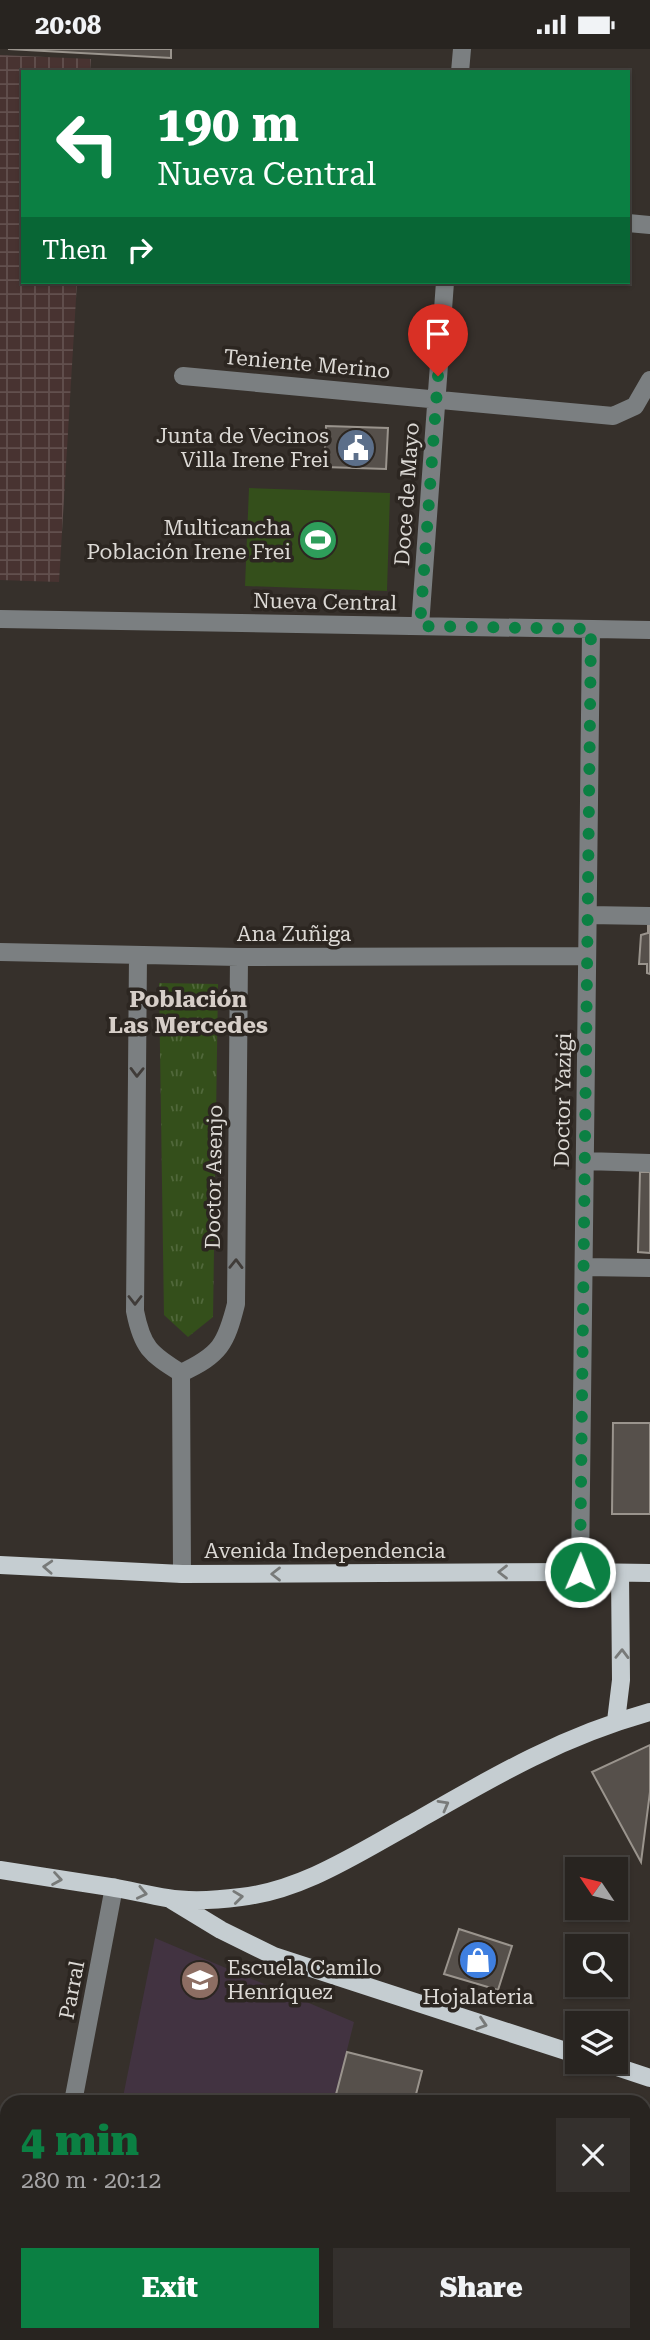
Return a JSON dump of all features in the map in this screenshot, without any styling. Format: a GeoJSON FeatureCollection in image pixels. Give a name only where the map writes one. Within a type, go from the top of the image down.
{"type":"FeatureCollection","features":[{"type":"Feature","properties":{"kind":"main road","name":"Avenida Independencia"},"geometry":{"type":"LineString","coordinates":[[0,1565],[182,1574],[650,1573]]}},
{"type":"Feature","properties":{"kind":"main road"},"geometry":{"type":"LineString","coordinates":[[616,1721],[621,1680],[620,1573]]}},
{"type":"Feature","properties":{"kind":"main road"},"geometry":{"type":"LineString","coordinates":[[0,1870],[114,1887],[170,1899],[211,1900],[273,1891],[310,1878],[350,1858],[524,1760],[616,1721],[650,1712]]}},
{"type":"Feature","properties":{"kind":"main road"},"geometry":{"type":"LineString","coordinates":[[170,1899],[221,1930],[274,1956],[565,2051]]}},
{"type":"Feature","properties":{"kind":"main road"},"geometry":{"type":"LineString","coordinates":[[628,2071],[650,2078]]}},
{"type":"Feature","properties":{"kind":"street"},"geometry":{"type":"LineString","coordinates":[[460,70],[462,49]]}},
{"type":"Feature","properties":{"kind":"street"},"geometry":{"type":"LineString","coordinates":[[630,223],[650,225]]}},
{"type":"Feature","properties":{"kind":"street","name":"Doce de Mayo"},"geometry":{"type":"LineString","coordinates":[[420,626],[445,284]]}},
{"type":"Feature","properties":{"kind":"street","name":"Teniente Merino"},"geometry":{"type":"LineString","coordinates":[[183,376],[613,415],[635,406],[650,380]]}},
{"type":"Feature","properties":{"kind":"street","name":"Nueva Central"},"geometry":{"type":"LineString","coordinates":[[0,619],[650,630]]}},
{"type":"Feature","properties":{"kind":"street","name":"Doctor Yazigi"},"geometry":{"type":"LineString","coordinates":[[580,1572],[591,629]]}},
{"type":"Feature","properties":{"kind":"street"},"geometry":{"type":"LineString","coordinates":[[588,915],[650,916]]}},
{"type":"Feature","properties":{"kind":"street","name":"Ana Zuñiga"},"geometry":{"type":"LineString","coordinates":[[0,952],[239,957],[587,956]]}},
{"type":"Feature","properties":{"kind":"street"},"geometry":{"type":"LineString","coordinates":[[138,955],[135,1311],[139,1335],[155,1357],[181,1373],[182,1574]]}},
{"type":"Feature","properties":{"kind":"street","name":"Doctor Asenjo"},"geometry":{"type":"LineString","coordinates":[[181,1373],[205,1362],[228,1337],[236,1304],[239,957]]}},
{"type":"Feature","properties":{"kind":"street"},"geometry":{"type":"LineString","coordinates":[[585,1161],[650,1163]]}},
{"type":"Feature","properties":{"kind":"street"},"geometry":{"type":"LineString","coordinates":[[584,1267],[650,1268]]}},
{"type":"Feature","properties":{"kind":"street","name":"Parral"},"geometry":{"type":"LineString","coordinates":[[74,2095],[114,1887]]}},
{"type":"Feature","properties":{"kind":"shaded area"},"geometry":{"type":"Polygon","coordinates":[[[0,55],[91,59],[90,70],[21,70],[21,284],[77,284],[59,582],[0,580],[0,55]]]}},
{"type":"Feature","properties":{"kind":"shaded area","name":"Escuela Camilo Henríquez"},"geometry":{"type":"Polygon","coordinates":[[[155,1938],[354,2022],[336,2095],[123,2095],[155,1938]]]}},
{"type":"Feature","properties":{"kind":"green space","name":"Multicancha Población Irene Frei"},"geometry":{"type":"Polygon","coordinates":[[[249,488],[390,493],[387,591],[245,586],[249,488]]]}},
{"type":"Feature","properties":{"kind":"green space"},"geometry":{"type":"Polygon","coordinates":[[[159,983],[218,984],[213,1317],[188,1337],[164,1315],[159,983]]]}},
{"type":"Feature","properties":{"kind":"building"},"geometry":{"type":"Polygon","coordinates":[[[8,49],[171,49],[171,58],[8,49]]]}},
{"type":"Feature","properties":{"kind":"building","name":"Junta de Vecinos Villa Irene Frei"},"geometry":{"type":"Polygon","coordinates":[[[326,426],[388,428],[386,469],[324,467],[326,426]]]}},
{"type":"Feature","properties":{"kind":"building"},"geometry":{"type":"Polygon","coordinates":[[[648,926],[650,974],[647,973],[647,964],[639,964],[641,935],[648,933],[648,926]]]}},
{"type":"Feature","properties":{"kind":"building"},"geometry":{"type":"Polygon","coordinates":[[[640,1172],[650,1172],[650,1253],[638,1252],[640,1172]]]}},
{"type":"Feature","properties":{"kind":"building"},"geometry":{"type":"Polygon","coordinates":[[[613,1423],[650,1423],[650,1514],[612,1514],[613,1423]]]}},
{"type":"Feature","properties":{"kind":"building"},"geometry":{"type":"Polygon","coordinates":[[[650,1745],[650,1792],[641,1862],[592,1772],[650,1745]]]}},
{"type":"Feature","properties":{"kind":"building","name":"Hojalateria"},"geometry":{"type":"Polygon","coordinates":[[[459,1929],[512,1946],[498,1990],[444,1974],[459,1929]]]}},
{"type":"Feature","properties":{"kind":"building"},"geometry":{"type":"Polygon","coordinates":[[[347,2052],[422,2071],[416,2095],[336,2095],[347,2052]]]}},
{"type":"Feature","properties":{"kind":"place","name":"Junta de Vecinos Villa Irene Frei"},"geometry":{"type":"Point","coordinates":[356,448]}},
{"type":"Feature","properties":{"kind":"place","name":"Multicancha Población Irene Frei"},"geometry":{"type":"Point","coordinates":[318,540]}},
{"type":"Feature","properties":{"kind":"place","name":"Hojalateria"},"geometry":{"type":"Point","coordinates":[478,1960]}},
{"type":"Feature","properties":{"kind":"place","name":"Escuela Camilo Henríquez"},"geometry":{"type":"Point","coordinates":[200,1980]}},
{"type":"Feature","properties":{"kind":"district","name":"Población Las Mercedes"},"geometry":{"type":"Point","coordinates":[188,1012]}},
{"type":"Feature","properties":{"kind":"route"},"geometry":{"type":"LineString","coordinates":[[438,376],[420,626],[591,629],[580,1572]]}}]}
